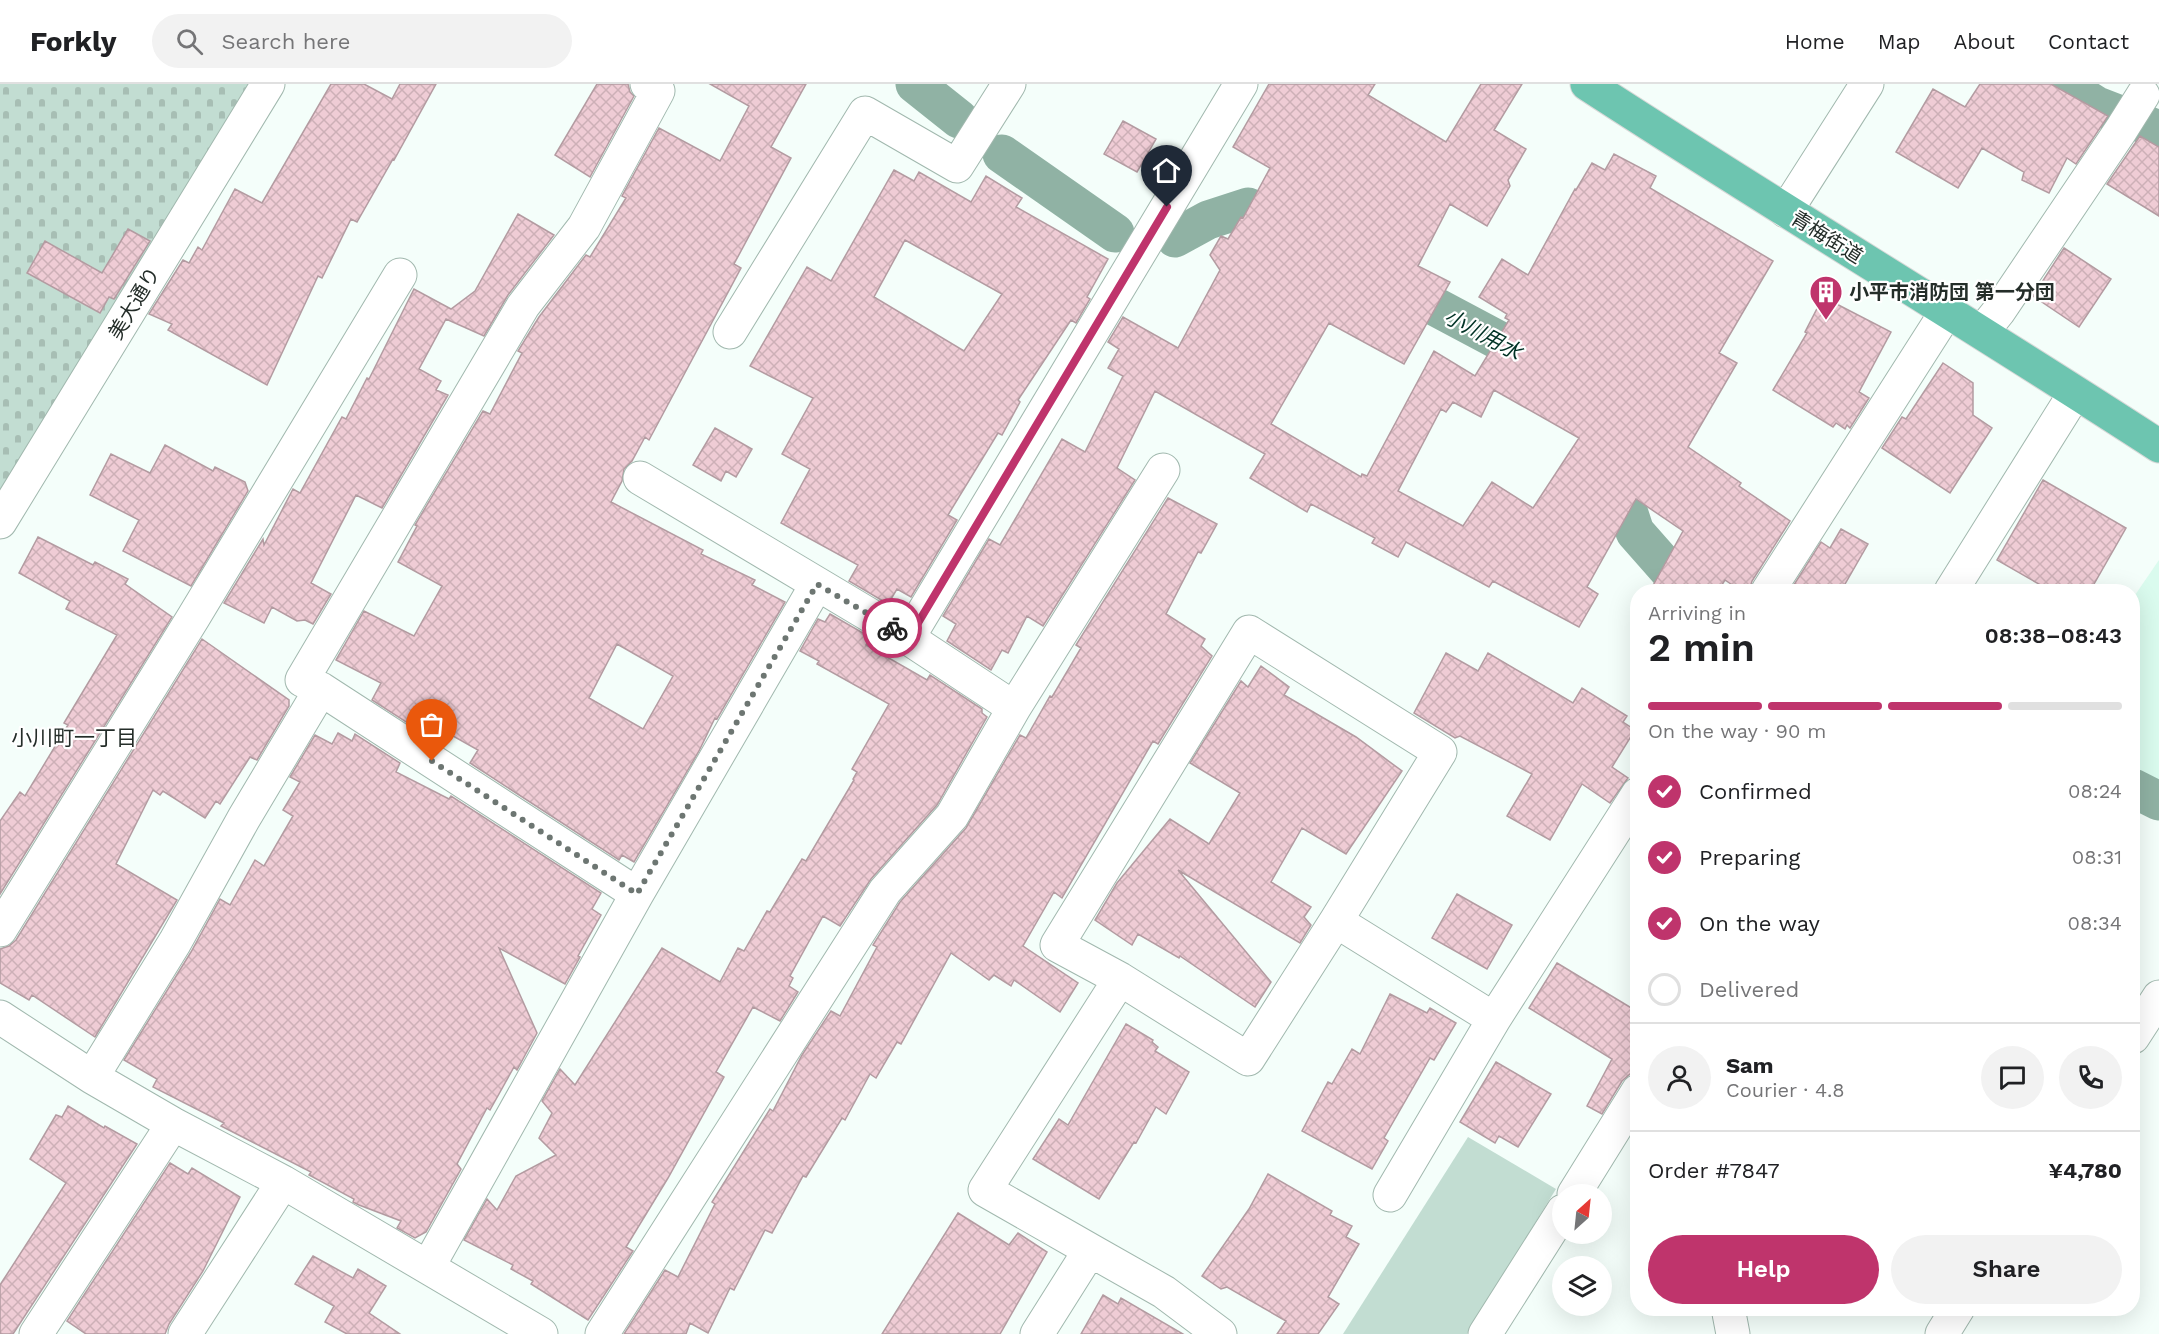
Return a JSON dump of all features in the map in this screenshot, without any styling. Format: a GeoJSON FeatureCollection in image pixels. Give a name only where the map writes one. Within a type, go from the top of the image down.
{"type":"FeatureCollection","features":[{"type":"Feature","properties":{"kind":"main road","name":"青梅街道"},"geometry":{"type":"LineString","coordinates":[[1587,84],[2159,446]]}},
{"type":"Feature","properties":{"kind":"street","name":"美大通り"},"geometry":{"type":"LineString","coordinates":[[0,522],[268,84]]}},
{"type":"Feature","properties":{"kind":"street"},"geometry":{"type":"LineString","coordinates":[[637,894],[321,689],[302,680],[523,306],[584,227],[658,91],[647,84]]}},
{"type":"Feature","properties":{"kind":"street"},"geometry":{"type":"LineString","coordinates":[[730,332],[865,113],[957,166],[1009,84]]}},
{"type":"Feature","properties":{"kind":"street"},"geometry":{"type":"LineString","coordinates":[[909,638],[1240,84]]}},
{"type":"Feature","properties":{"kind":"street"},"geometry":{"type":"LineString","coordinates":[[1786,211],[1867,84]]}},
{"type":"Feature","properties":{"kind":"street"},"geometry":{"type":"LineString","coordinates":[[1982,332],[2000,311],[2143,95]]}},
{"type":"Feature","properties":{"kind":"street"},"geometry":{"type":"LineString","coordinates":[[0,930],[193,618],[400,275]]}},
{"type":"Feature","properties":{"kind":"street"},"geometry":{"type":"LineString","coordinates":[[1772,584],[1947,311]]}},
{"type":"Feature","properties":{"kind":"street"},"geometry":{"type":"LineString","coordinates":[[1955,584],[2075,393]]}},
{"type":"Feature","properties":{"kind":"street"},"geometry":{"type":"LineString","coordinates":[[602,1334],[885,891],[952,816],[1014,708],[1163,470]]}},
{"type":"Feature","properties":{"kind":"street"},"geometry":{"type":"LineString","coordinates":[[640,478],[909,638],[1014,708]]}},
{"type":"Feature","properties":{"kind":"street"},"geometry":{"type":"LineString","coordinates":[[428,1267],[637,894],[817,584]]}},
{"type":"Feature","properties":{"kind":"street"},"geometry":{"type":"LineString","coordinates":[[1249,632],[1440,752],[1336,921],[1248,1059],[1120,979],[1057,945],[1249,632]]}},
{"type":"Feature","properties":{"kind":"street"},"geometry":{"type":"LineString","coordinates":[[92,1077],[175,942],[244,818],[321,689]]}},
{"type":"Feature","properties":{"kind":"street"},"geometry":{"type":"LineString","coordinates":[[1390,1195],[1494,1019],[1630,806]]}},
{"type":"Feature","properties":{"kind":"street"},"geometry":{"type":"LineString","coordinates":[[1336,921],[1494,1019]]}},
{"type":"Feature","properties":{"kind":"street"},"geometry":{"type":"LineString","coordinates":[[1120,979],[985,1190],[1164,1292],[1220,1334]]}},
{"type":"Feature","properties":{"kind":"street"},"geometry":{"type":"LineString","coordinates":[[2140,1026],[2159,997]]}},
{"type":"Feature","properties":{"kind":"street"},"geometry":{"type":"LineString","coordinates":[[0,1017],[92,1077],[173,1124],[283,1182],[541,1334]]}},
{"type":"Feature","properties":{"kind":"street"},"geometry":{"type":"LineString","coordinates":[[1580,1184],[1630,1104]]}},
{"type":"Feature","properties":{"kind":"street"},"geometry":{"type":"LineString","coordinates":[[36,1334],[173,1124]]}},
{"type":"Feature","properties":{"kind":"street"},"geometry":{"type":"LineString","coordinates":[[185,1334],[283,1182]]}},
{"type":"Feature","properties":{"kind":"street"},"geometry":{"type":"LineString","coordinates":[[1485,1334],[1552,1228]]}},
{"type":"Feature","properties":{"kind":"street"},"geometry":{"type":"LineString","coordinates":[[1037,1334],[1089,1250]]}},
{"type":"Feature","properties":{"kind":"street"},"geometry":{"type":"LineString","coordinates":[[1730,1316],[1733,1334]]}},
{"type":"Feature","properties":{"kind":"street"},"geometry":{"type":"LineString","coordinates":[[1942,1334],[1953,1316]]}},
{"type":"Feature","properties":{"kind":"shaded area"},"geometry":{"type":"Polygon","coordinates":[[[2159,560],[2159,783],[2140,774],[2140,588],[2159,560]]]}},
{"type":"Feature","properties":{"kind":"green space"},"geometry":{"type":"Polygon","coordinates":[[[0,84],[252,84],[0,495],[0,84]]]}},
{"type":"Feature","properties":{"kind":"green space"},"geometry":{"type":"Polygon","coordinates":[[[1468,1137],[1552,1187],[1552,1196],[1467,1334],[1343,1334],[1468,1137]]]}},
{"type":"Feature","properties":{"kind":"building"},"geometry":{"type":"Polygon","coordinates":[[[331,84],[364,84],[392,99],[400,84],[436,84],[357,222],[351,219],[322,278],[318,276],[267,385],[168,330],[172,324],[149,314],[183,260],[189,263],[198,247],[202,250],[235,189],[262,203],[331,84]]]}},
{"type":"Feature","properties":{"kind":"building"},"geometry":{"type":"Polygon","coordinates":[[[597,84],[628,84],[634,96],[590,177],[555,155],[597,84]]]}},
{"type":"Feature","properties":{"kind":"building"},"geometry":{"type":"Polygon","coordinates":[[[710,84],[806,84],[771,147],[791,158],[734,264],[741,268],[649,440],[645,437],[632,461],[624,469],[622,481],[611,502],[703,550],[701,554],[755,580],[752,585],[785,602],[717,719],[715,718],[699,751],[634,862],[622,855],[619,860],[470,763],[478,750],[423,719],[417,729],[372,700],[381,683],[336,660],[364,611],[414,636],[442,586],[398,562],[417,526],[415,525],[483,411],[490,414],[522,353],[518,351],[539,317],[586,255],[590,257],[626,198],[622,196],[659,128],[720,161],[749,106],[710,84]],[[617,644],[589,698],[643,729],[673,676],[617,644]]]}},
{"type":"Feature","properties":{"kind":"building"},"geometry":{"type":"Polygon","coordinates":[[[1269,84],[1375,84],[1368,95],[1446,142],[1481,84],[1522,84],[1494,130],[1526,149],[1508,180],[1510,186],[1487,226],[1450,204],[1418,266],[1450,282],[1404,364],[1329,323],[1271,424],[1361,477],[1362,474],[1367,476],[1434,351],[1475,376],[1509,320],[1505,318],[1507,314],[1479,297],[1502,259],[1528,275],[1575,189],[1592,163],[1605,170],[1614,154],[1656,176],[1650,188],[1773,261],[1719,353],[1737,363],[1688,447],[1741,483],[1739,486],[1790,521],[1751,584],[1731,584],[1725,580],[1722,584],[1654,584],[1683,531],[1636,499],[1587,587],[1598,594],[1579,627],[1493,581],[1489,587],[1406,542],[1398,557],[1372,543],[1375,538],[1311,504],[1307,512],[1250,478],[1265,454],[1155,391],[1117,468],[1135,480],[1043,626],[1027,616],[1008,653],[1002,650],[991,670],[947,641],[956,624],[943,616],[989,539],[1000,545],[1062,439],[1085,452],[1123,376],[1108,368],[1119,349],[1108,342],[1123,317],[1178,348],[1220,270],[1210,255],[1221,236],[1228,239],[1241,217],[1243,218],[1270,168],[1233,147],[1269,84]],[[1494,390],[1481,417],[1453,402],[1446,412],[1441,409],[1398,491],[1463,526],[1492,482],[1533,508],[1579,438],[1494,390]]]}},
{"type":"Feature","properties":{"kind":"building"},"geometry":{"type":"Polygon","coordinates":[[[1980,84],[2051,84],[2108,116],[2076,164],[2067,158],[2049,193],[2022,180],[2024,172],[1982,148],[1958,188],[1896,152],[1933,89],[1965,107],[1980,84]]]}},
{"type":"Feature","properties":{"kind":"building"},"geometry":{"type":"Polygon","coordinates":[[[1123,121],[1156,139],[1137,172],[1104,154],[1123,121]]]}},
{"type":"Feature","properties":{"kind":"building"},"geometry":{"type":"Polygon","coordinates":[[[2140,136],[2159,147],[2159,216],[2107,184],[2140,136]]]}},
{"type":"Feature","properties":{"kind":"building"},"geometry":{"type":"Polygon","coordinates":[[[894,170],[914,181],[919,172],[971,202],[986,176],[1022,198],[1016,207],[1108,259],[1076,323],[1071,320],[1018,400],[1020,402],[1002,435],[998,433],[948,515],[957,520],[911,597],[897,589],[888,604],[849,581],[858,565],[781,523],[810,469],[782,454],[813,398],[750,366],[807,267],[831,281],[894,170]],[[905,240],[874,297],[964,351],[1002,294],[905,240]]]}},
{"type":"Feature","properties":{"kind":"building"},"geometry":{"type":"Polygon","coordinates":[[[518,214],[554,235],[508,295],[484,336],[446,319],[419,369],[441,381],[436,390],[448,395],[382,508],[356,495],[311,583],[331,594],[313,624],[305,620],[297,621],[272,607],[264,623],[224,603],[263,539],[264,545],[293,489],[300,493],[342,417],[346,419],[367,378],[369,379],[414,289],[451,309],[475,291],[518,214]]]}},
{"type":"Feature","properties":{"kind":"building"},"geometry":{"type":"Polygon","coordinates":[[[128,229],[150,241],[114,299],[109,297],[100,313],[27,273],[45,241],[102,273],[128,229]]]}},
{"type":"Feature","properties":{"kind":"building"},"geometry":{"type":"Polygon","coordinates":[[[2064,248],[2111,279],[2079,327],[2033,296],[2064,248]]]}},
{"type":"Feature","properties":{"kind":"building"},"geometry":{"type":"Polygon","coordinates":[[[1823,297],[1891,332],[1859,392],[1869,398],[1850,428],[1847,425],[1845,429],[1836,423],[1833,427],[1773,390],[1807,333],[1805,332],[1823,297]]]}},
{"type":"Feature","properties":{"kind":"building"},"geometry":{"type":"Polygon","coordinates":[[[1943,363],[1973,383],[1973,415],[1992,428],[1950,493],[1882,448],[1902,417],[1906,419],[1943,363]]]}},
{"type":"Feature","properties":{"kind":"building"},"geometry":{"type":"Polygon","coordinates":[[[715,428],[752,449],[736,477],[726,471],[721,481],[693,465],[715,428]]]}},
{"type":"Feature","properties":{"kind":"building"},"geometry":{"type":"Polygon","coordinates":[[[165,445],[213,471],[215,467],[245,482],[248,491],[191,586],[123,551],[139,520],[90,495],[111,454],[150,473],[165,445]]]}},
{"type":"Feature","properties":{"kind":"building"},"geometry":{"type":"Polygon","coordinates":[[[2043,480],[2126,528],[2094,584],[2039,584],[1997,560],[2043,480]]]}},
{"type":"Feature","properties":{"kind":"building"},"geometry":{"type":"Polygon","coordinates":[[[1168,498],[1217,524],[1201,553],[1198,552],[1166,614],[1205,639],[1201,646],[1212,656],[1158,744],[1153,741],[1062,898],[1054,892],[1023,946],[1078,983],[1060,1012],[1014,980],[1011,986],[994,975],[989,980],[951,953],[901,1044],[897,1042],[876,1078],[870,1074],[845,1120],[842,1118],[806,1177],[803,1176],[772,1233],[765,1230],[734,1290],[730,1288],[708,1333],[690,1323],[686,1334],[624,1334],[665,1270],[678,1277],[715,1204],[712,1202],[770,1109],[773,1111],[802,1055],[831,1011],[840,1016],[877,947],[873,945],[900,902],[966,828],[1020,735],[1026,738],[1081,648],[1076,645],[1168,498]]]}},
{"type":"Feature","properties":{"kind":"building"},"geometry":{"type":"Polygon","coordinates":[[[1841,529],[1868,544],[1845,584],[1794,584],[1821,542],[1830,548],[1841,529]]]}},
{"type":"Feature","properties":{"kind":"building"},"geometry":{"type":"Polygon","coordinates":[[[38,537],[93,565],[95,562],[128,579],[125,584],[172,617],[0,894],[0,821],[20,792],[25,796],[68,725],[64,723],[117,635],[66,609],[70,601],[19,573],[38,537]]]}},
{"type":"Feature","properties":{"kind":"building"},"geometry":{"type":"Polygon","coordinates":[[[830,614],[870,637],[866,645],[927,680],[930,675],[982,709],[982,713],[987,717],[937,805],[871,879],[840,926],[823,916],[790,976],[793,978],[789,986],[798,992],[780,1021],[753,1007],[716,1072],[724,1077],[668,1178],[626,1247],[633,1251],[588,1320],[531,1284],[533,1281],[511,1269],[513,1265],[464,1240],[487,1199],[497,1210],[516,1176],[556,1155],[539,1138],[552,1113],[542,1101],[560,1069],[575,1085],[662,948],[720,982],[738,948],[744,951],[767,911],[770,912],[802,859],[806,861],[854,780],[857,772],[852,769],[889,704],[817,664],[819,661],[800,651],[818,619],[825,622],[830,614]]]}},
{"type":"Feature","properties":{"kind":"building"},"geometry":{"type":"Polygon","coordinates":[[[202,639],[289,700],[289,706],[257,760],[250,757],[220,804],[216,801],[205,818],[163,791],[160,795],[153,790],[116,864],[177,900],[95,1037],[32,995],[29,1000],[0,983],[0,949],[16,940],[202,639]]]}},
{"type":"Feature","properties":{"kind":"building"},"geometry":{"type":"Polygon","coordinates":[[[1446,653],[1478,671],[1488,653],[1573,703],[1582,688],[1627,716],[1623,722],[1630,727],[1630,738],[1612,767],[1628,778],[1610,803],[1582,784],[1550,840],[1507,816],[1532,774],[1460,736],[1455,738],[1414,713],[1446,653]]]}},
{"type":"Feature","properties":{"kind":"building"},"geometry":{"type":"Polygon","coordinates":[[[1261,666],[1289,687],[1284,695],[1356,737],[1402,771],[1346,854],[1302,828],[1271,882],[1311,907],[1304,917],[1311,925],[1300,943],[1178,870],[1271,982],[1255,1007],[1180,956],[1179,958],[1138,934],[1132,945],[1095,920],[1117,883],[1170,819],[1209,844],[1240,793],[1190,763],[1241,681],[1248,687],[1261,666]]]}},
{"type":"Feature","properties":{"kind":"building"},"geometry":{"type":"Polygon","coordinates":[[[338,733],[352,741],[355,734],[400,763],[396,772],[449,799],[451,796],[601,893],[592,909],[601,915],[565,984],[499,948],[537,1033],[517,1070],[514,1067],[490,1110],[487,1108],[457,1164],[461,1169],[426,1232],[415,1238],[397,1228],[401,1221],[353,1202],[354,1199],[309,1175],[311,1172],[221,1126],[224,1123],[153,1087],[157,1079],[124,1060],[191,952],[220,899],[230,905],[255,860],[264,866],[293,816],[283,810],[300,782],[290,777],[315,735],[332,744],[338,733]]]}},
{"type":"Feature","properties":{"kind":"building"},"geometry":{"type":"Polygon","coordinates":[[[1457,894],[1512,925],[1487,969],[1432,938],[1457,894]]]}},
{"type":"Feature","properties":{"kind":"building"},"geometry":{"type":"Polygon","coordinates":[[[1557,963],[1630,1007],[1630,1074],[1622,1081],[1602,1114],[1587,1106],[1612,1059],[1529,1008],[1557,963]]]}},
{"type":"Feature","properties":{"kind":"building"},"geometry":{"type":"Polygon","coordinates":[[[1390,994],[1427,1013],[1430,1008],[1456,1023],[1434,1060],[1430,1058],[1384,1138],[1388,1141],[1372,1169],[1302,1131],[1328,1082],[1332,1084],[1352,1049],[1360,1054],[1390,994]]]}},
{"type":"Feature","properties":{"kind":"building"},"geometry":{"type":"Polygon","coordinates":[[[1126,1024],[1153,1040],[1152,1042],[1158,1047],[1155,1051],[1189,1072],[1166,1114],[1156,1107],[1136,1143],[1134,1142],[1099,1199],[1033,1159],[1059,1119],[1068,1125],[1126,1024]]]}},
{"type":"Feature","properties":{"kind":"building"},"geometry":{"type":"Polygon","coordinates":[[[1496,1062],[1551,1094],[1518,1147],[1499,1136],[1495,1143],[1460,1122],[1496,1062]]]}},
{"type":"Feature","properties":{"kind":"building"},"geometry":{"type":"Polygon","coordinates":[[[68,1106],[104,1128],[105,1126],[137,1144],[13,1334],[0,1334],[0,1285],[66,1183],[30,1159],[56,1115],[62,1117],[68,1106]]]}},
{"type":"Feature","properties":{"kind":"building"},"geometry":{"type":"Polygon","coordinates":[[[170,1163],[188,1174],[192,1168],[240,1197],[203,1271],[165,1334],[86,1334],[67,1321],[170,1163]]]}},
{"type":"Feature","properties":{"kind":"building"},"geometry":{"type":"Polygon","coordinates":[[[1268,1174],[1332,1211],[1330,1215],[1352,1226],[1346,1237],[1359,1244],[1328,1297],[1339,1304],[1318,1334],[1277,1334],[1286,1321],[1227,1287],[1221,1289],[1202,1276],[1249,1209],[1268,1174]]]}},
{"type":"Feature","properties":{"kind":"building"},"geometry":{"type":"Polygon","coordinates":[[[958,1213],[1009,1245],[1018,1233],[1047,1252],[1000,1334],[882,1334],[958,1213]]]}},
{"type":"Feature","properties":{"kind":"building"},"geometry":{"type":"Polygon","coordinates":[[[313,1256],[353,1278],[358,1269],[386,1286],[369,1313],[400,1334],[347,1334],[325,1322],[334,1306],[295,1284],[313,1256]]]}},
{"type":"Feature","properties":{"kind":"building"},"geometry":{"type":"Polygon","coordinates":[[[1103,1295],[1118,1304],[1121,1298],[1183,1334],[1081,1334],[1103,1295]]]}},
{"type":"Feature","properties":{"kind":"waterway","name":"小川用水"},"geometry":{"type":"LineString","coordinates":[[915,84],[959,119]]}},
{"type":"Feature","properties":{"kind":"waterway"},"geometry":{"type":"LineString","coordinates":[[2062,84],[2097,106],[2159,130]]}},
{"type":"Feature","properties":{"kind":"waterway","name":"小川用水"},"geometry":{"type":"LineString","coordinates":[[1002,154],[1115,233]]}},
{"type":"Feature","properties":{"kind":"waterway","name":"小川用水"},"geometry":{"type":"LineString","coordinates":[[1175,238],[1208,220],[1248,207],[1294,232]]}},
{"type":"Feature","properties":{"kind":"waterway","name":"小川用水"},"geometry":{"type":"LineString","coordinates":[[1389,282],[1543,364]]}},
{"type":"Feature","properties":{"kind":"waterway","name":"小川用水"},"geometry":{"type":"LineString","coordinates":[[1612,462],[1635,532],[1681,584]]}},
{"type":"Feature","properties":{"kind":"waterway","name":"小川用水"},"geometry":{"type":"LineString","coordinates":[[2140,792],[2159,801]]}},
{"type":"Feature","properties":{"kind":"way so far"},"geometry":{"type":"LineString","coordinates":[[432,761],[637,894],[817,584],[892,628]]}},
{"type":"Feature","properties":{"kind":"place","name":"小平市消防団 第一分団"},"geometry":{"type":"Point","coordinates":[1826,321]}},
{"type":"Feature","properties":{"kind":"district","name":"小川町一丁目"},"geometry":{"type":"Point","coordinates":[74,737]}},
{"type":"Feature","properties":{"kind":"route"},"geometry":{"type":"LineString","coordinates":[[892,628],[909,638],[1167,207]]}}]}
